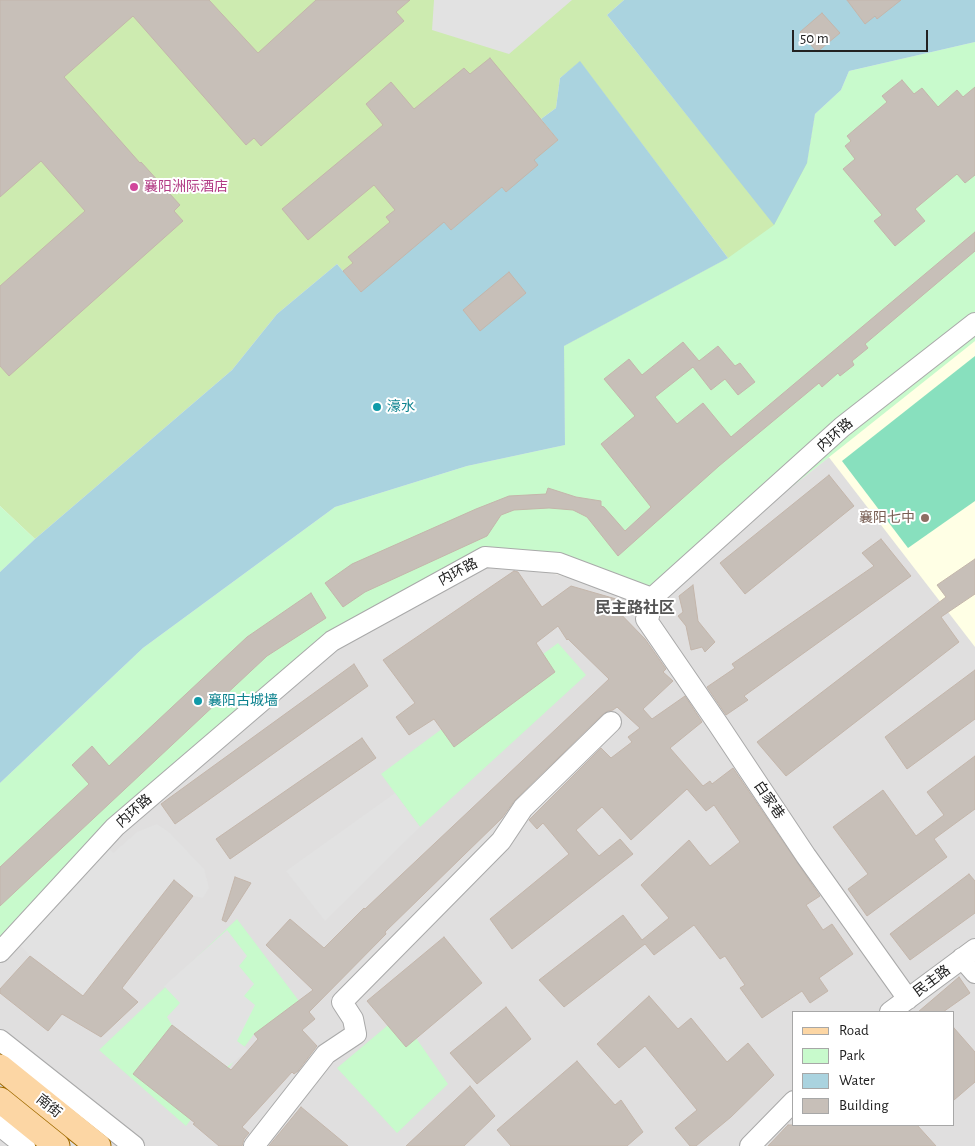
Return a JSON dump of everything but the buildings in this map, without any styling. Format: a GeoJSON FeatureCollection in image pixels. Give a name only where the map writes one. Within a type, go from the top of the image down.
{"type":"FeatureCollection","features":[{"type":"Feature","properties":{"kind":"main road","name":"南街"},"geometry":{"type":"LineString","coordinates":[[0,1067],[98,1146]]}},
{"type":"Feature","properties":{"kind":"main road","name":"南街"},"geometry":{"type":"LineString","coordinates":[[0,1100],[57,1146]]}},
{"type":"Feature","properties":{"kind":"street","name":"内环路"},"geometry":{"type":"LineString","coordinates":[[0,952],[115,828],[332,640],[485,557],[559,563],[652,598],[842,427],[975,323]]}},
{"type":"Feature","properties":{"kind":"street","name":"白家巷"},"geometry":{"type":"LineString","coordinates":[[652,598],[649,616],[646,619],[806,856],[908,999]]}},
{"type":"Feature","properties":{"kind":"street"},"geometry":{"type":"LineString","coordinates":[[254,1146],[326,1054],[356,1034],[353,1019],[342,1002],[501,841],[523,808],[611,722]]}},
{"type":"Feature","properties":{"kind":"street","name":"民主路"},"geometry":{"type":"LineString","coordinates":[[891,1011],[971,960]]}},
{"type":"Feature","properties":{"kind":"street"},"geometry":{"type":"LineString","coordinates":[[0,1040],[134,1146]]}},
{"type":"Feature","properties":{"kind":"street"},"geometry":{"type":"LineString","coordinates":[[750,1146],[792,1103]]}},
{"type":"Feature","properties":{"kind":"street"},"geometry":{"type":"LineString","coordinates":[[0,1126],[24,1146]]}},
{"type":"Feature","properties":{"kind":"shaded area"},"geometry":{"type":"Polygon","coordinates":[[[434,0],[572,0],[509,54],[432,30],[434,0]]]}},
{"type":"Feature","properties":{"kind":"shaded area","name":"襄阳七中"},"geometry":{"type":"Polygon","coordinates":[[[975,323],[975,647],[821,447],[975,323]]]}},
{"type":"Feature","properties":{"kind":"shaded area"},"geometry":{"type":"Polygon","coordinates":[[[975,341],[975,1146],[0,1146],[0,952],[115,827],[332,641],[485,557],[652,598],[975,341]]]}},
{"type":"Feature","properties":{"kind":"shaded area"},"geometry":{"type":"Polygon","coordinates":[[[395,793],[420,827],[325,921],[286,871],[395,793]]]}},
{"type":"Feature","properties":{"kind":"shaded area"},"geometry":{"type":"Polygon","coordinates":[[[157,824],[170,833],[204,869],[209,888],[203,898],[193,896],[174,880],[83,996],[30,956],[13,938],[103,840],[113,853],[137,832],[157,824]]]}},
{"type":"Feature","properties":{"kind":"shaded area"},"geometry":{"type":"Polygon","coordinates":[[[227,930],[247,956],[239,966],[254,984],[244,996],[255,1005],[237,1041],[249,1050],[227,1067],[172,1025],[167,1017],[180,1003],[164,986],[227,930]]]}},
{"type":"Feature","properties":{"kind":"green space"},"geometry":{"type":"Polygon","coordinates":[[[0,0],[624,0],[607,15],[698,129],[807,163],[815,114],[975,42],[565,444],[564,346],[728,258],[580,62],[560,78],[556,108],[541,119],[558,140],[506,192],[502,187],[451,230],[440,217],[361,292],[337,264],[277,314],[232,370],[35,539],[0,506],[0,0]]]}},
{"type":"Feature","properties":{"kind":"green space"},"geometry":{"type":"Polygon","coordinates":[[[975,42],[975,341],[652,598],[559,563],[485,557],[332,641],[115,827],[0,952],[0,783],[143,648],[335,507],[467,466],[565,445],[564,346],[728,258],[774,225],[807,163],[815,114],[841,90],[849,71],[975,42]]]}},
{"type":"Feature","properties":{"kind":"green space"},"geometry":{"type":"Polygon","coordinates":[[[975,356],[975,501],[908,548],[842,461],[975,356]]]}},
{"type":"Feature","properties":{"kind":"green space"},"geometry":{"type":"Polygon","coordinates":[[[0,506],[35,539],[0,572],[0,506]]]}},
{"type":"Feature","properties":{"kind":"green space"},"geometry":{"type":"Polygon","coordinates":[[[558,643],[586,675],[420,827],[381,774],[558,643]]]}},
{"type":"Feature","properties":{"kind":"green space"},"geometry":{"type":"Polygon","coordinates":[[[237,919],[299,1001],[254,1034],[186,1126],[99,1050],[237,919]]]}},
{"type":"Feature","properties":{"kind":"green space"},"geometry":{"type":"Polygon","coordinates":[[[400,1015],[448,1084],[397,1133],[337,1068],[400,1015]]]}},
{"type":"Feature","properties":{"kind":"water"},"geometry":{"type":"Polygon","coordinates":[[[624,0],[975,0],[975,42],[849,71],[841,90],[815,114],[807,163],[774,225],[607,15],[624,0]]]}},
{"type":"Feature","properties":{"kind":"water","name":"濠水"},"geometry":{"type":"Polygon","coordinates":[[[580,61],[728,258],[564,346],[565,445],[467,466],[335,507],[143,648],[0,783],[0,572],[35,539],[232,370],[277,314],[337,264],[360,291],[439,216],[451,229],[502,187],[506,191],[534,160],[558,140],[541,119],[556,108],[560,78],[580,61]]]}},
{"type":"Feature","properties":{"kind":"place","name":"襄阳洲际酒店"},"geometry":{"type":"Point","coordinates":[134,187]}},
{"type":"Feature","properties":{"kind":"place","name":"濠水"},"geometry":{"type":"Point","coordinates":[377,407]}},
{"type":"Feature","properties":{"kind":"place","name":"襄阳七中"},"geometry":{"type":"Point","coordinates":[925,518]}},
{"type":"Feature","properties":{"kind":"place","name":"襄阳古城墙"},"geometry":{"type":"Point","coordinates":[198,701]}},
{"type":"Feature","properties":{"kind":"district","name":"民主路社区"},"geometry":{"type":"Point","coordinates":[635,608]}}]}
